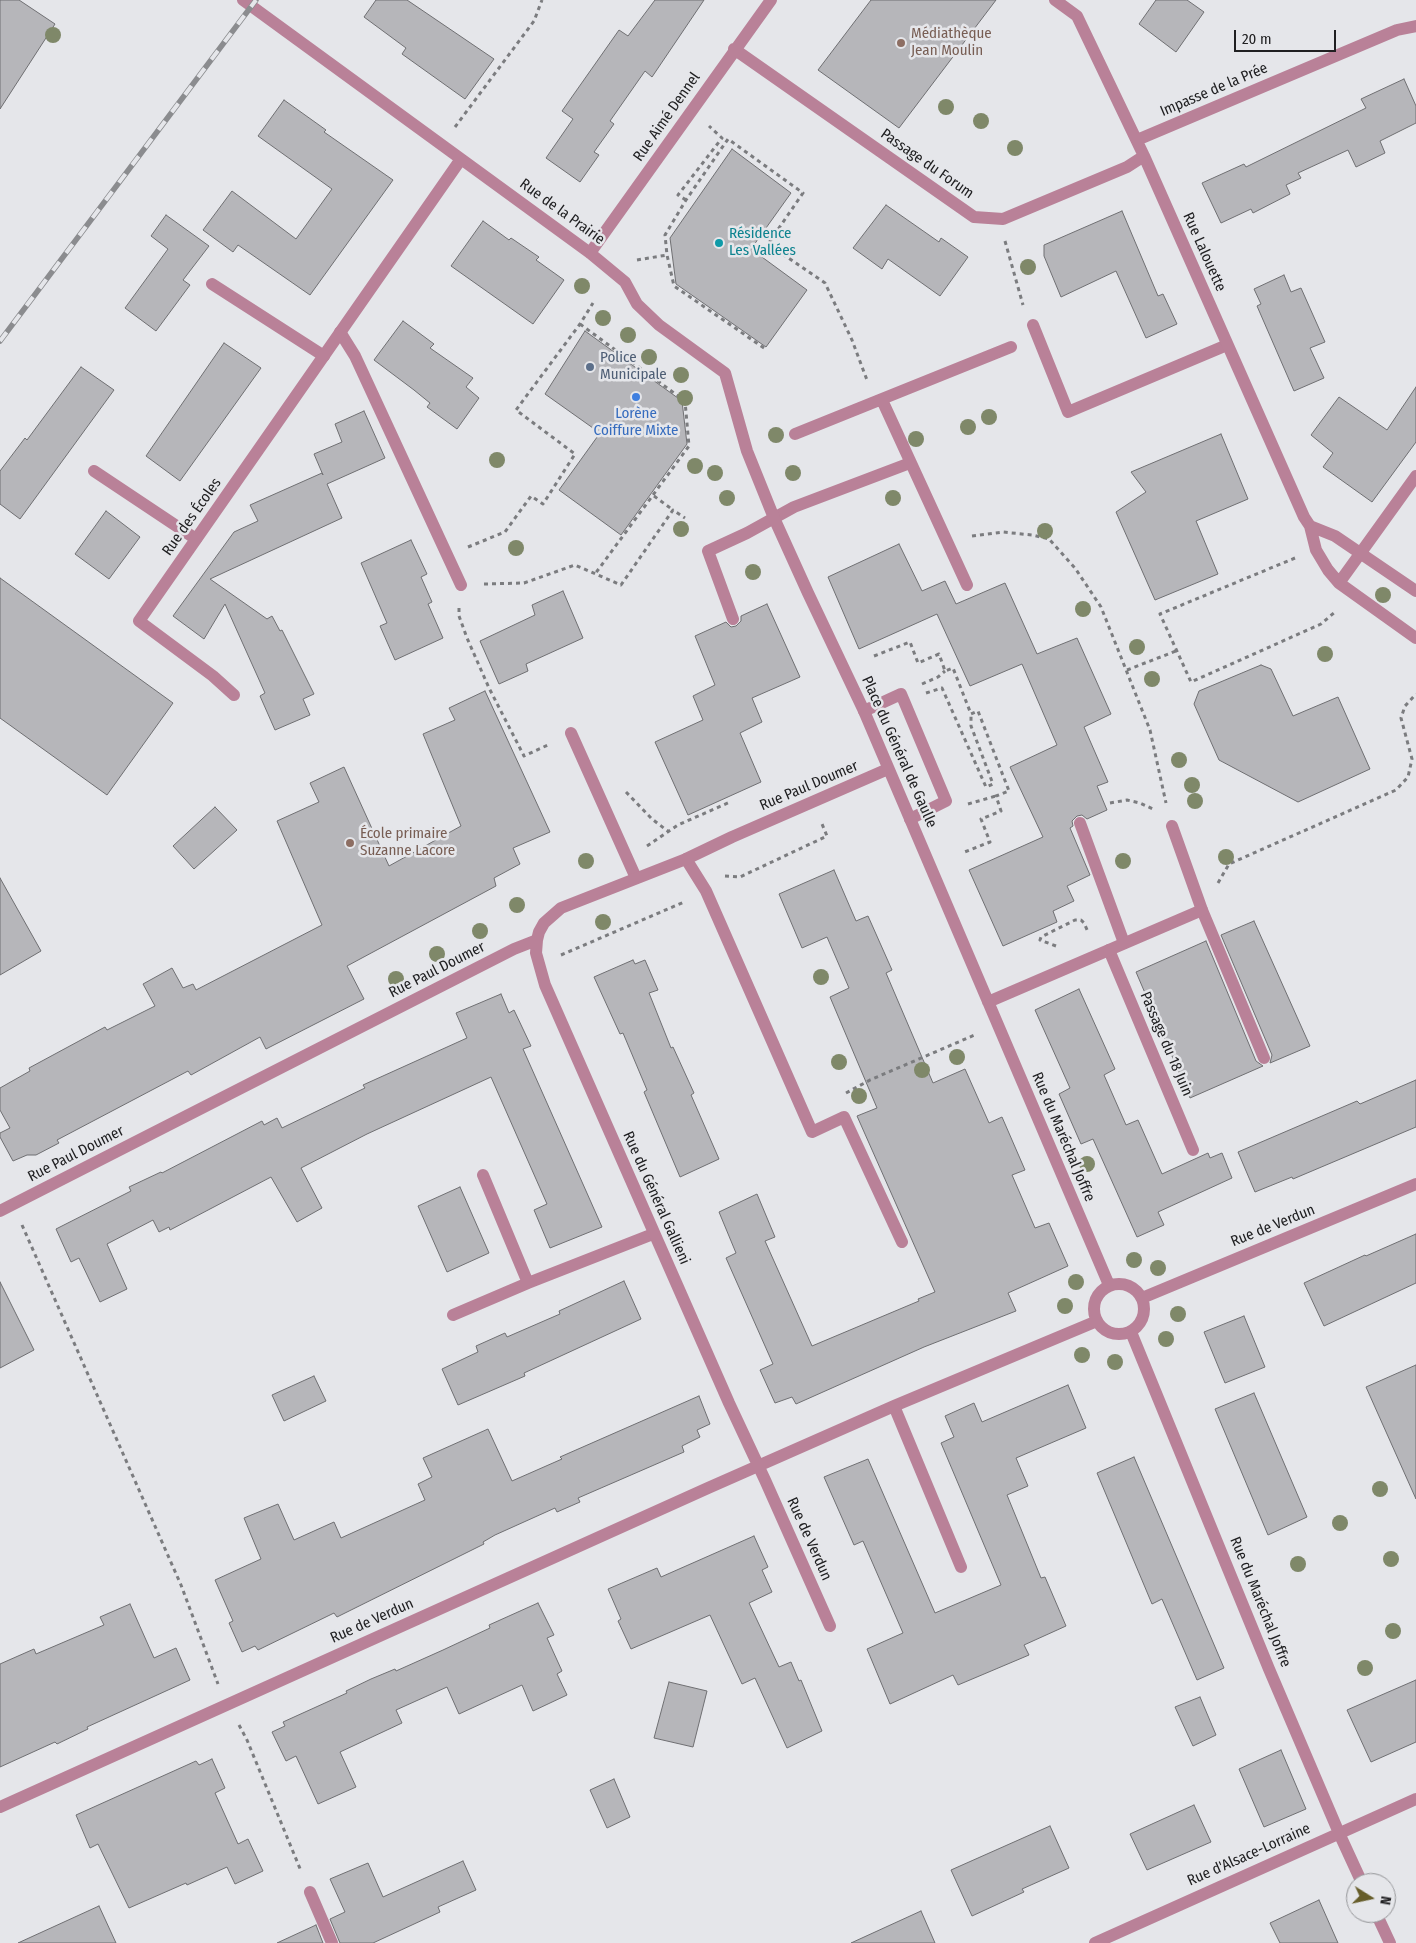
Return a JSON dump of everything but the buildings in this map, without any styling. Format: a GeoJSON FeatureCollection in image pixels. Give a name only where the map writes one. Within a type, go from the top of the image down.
{"type":"FeatureCollection","features":[{"type":"Feature","properties":{"kind":"street","name":"Rue de la Prairie"},"geometry":{"type":"LineString","coordinates":[[242,0],[590,253],[625,282],[637,304],[659,325],[725,373],[747,451],[774,518]]}},
{"type":"Feature","properties":{"kind":"street","name":"Rue Aimé Dennel"},"geometry":{"type":"LineString","coordinates":[[590,253],[692,112],[734,49],[771,0]]}},
{"type":"Feature","properties":{"kind":"street","name":"Rue Lalouette"},"geometry":{"type":"LineString","coordinates":[[1055,0],[1077,16],[1137,140],[1304,517],[1310,526],[1316,550],[1328,570],[1339,583],[1416,638]]}},
{"type":"Feature","properties":{"kind":"street","name":"Impasse de la Prée"},"geometry":{"type":"LineString","coordinates":[[1137,140],[1397,30],[1416,26]]}},
{"type":"Feature","properties":{"kind":"street","name":"Passage du Forum"},"geometry":{"type":"LineString","coordinates":[[734,49],[974,217],[1003,218],[1127,167],[1144,156]]}},
{"type":"Feature","properties":{"kind":"street","name":"Rue des Écoles"},"geometry":{"type":"LineString","coordinates":[[234,695],[213,676],[139,621],[461,158]]}},
{"type":"Feature","properties":{"kind":"street"},"geometry":{"type":"LineString","coordinates":[[212,284],[324,356]]}},
{"type":"Feature","properties":{"kind":"street"},"geometry":{"type":"LineString","coordinates":[[1033,326],[1068,412],[1228,346]]}},
{"type":"Feature","properties":{"kind":"street"},"geometry":{"type":"LineString","coordinates":[[340,332],[355,356],[461,585]]}},
{"type":"Feature","properties":{"kind":"street"},"geometry":{"type":"LineString","coordinates":[[794,434],[1012,348]]}},
{"type":"Feature","properties":{"kind":"street"},"geometry":{"type":"LineString","coordinates":[[879,401],[967,585]]}},
{"type":"Feature","properties":{"kind":"street"},"geometry":{"type":"LineString","coordinates":[[733,619],[708,551],[748,533],[794,506],[910,464]]}},
{"type":"Feature","properties":{"kind":"street"},"geometry":{"type":"LineString","coordinates":[[94,471],[196,539]]}},
{"type":"Feature","properties":{"kind":"street"},"geometry":{"type":"LineString","coordinates":[[1339,583],[1359,552],[1416,476]]}},
{"type":"Feature","properties":{"kind":"street","name":"Place du Général de Gaulle"},"geometry":{"type":"LineString","coordinates":[[774,518],[864,711],[988,1002]]}},
{"type":"Feature","properties":{"kind":"street"},"geometry":{"type":"LineString","coordinates":[[1310,526],[1335,536],[1416,590]]}},
{"type":"Feature","properties":{"kind":"street"},"geometry":{"type":"LineString","coordinates":[[864,711],[901,694],[904,701],[946,801],[910,819]]}},
{"type":"Feature","properties":{"kind":"street"},"geometry":{"type":"LineString","coordinates":[[571,733],[636,878]]}},
{"type":"Feature","properties":{"kind":"street","name":"Rue Paul Doumer"},"geometry":{"type":"LineString","coordinates":[[0,1211],[514,949],[537,940],[538,932],[544,923],[561,908],[686,859],[888,769]]}},
{"type":"Feature","properties":{"kind":"street"},"geometry":{"type":"LineString","coordinates":[[1080,823],[1124,943]]}},
{"type":"Feature","properties":{"kind":"street"},"geometry":{"type":"LineString","coordinates":[[1172,826],[1202,910],[1264,1058]]}},
{"type":"Feature","properties":{"kind":"street"},"geometry":{"type":"LineString","coordinates":[[686,859],[706,891],[812,1132],[844,1117],[902,1242]]}},
{"type":"Feature","properties":{"kind":"street"},"geometry":{"type":"LineString","coordinates":[[988,1002],[1202,910]]}},
{"type":"Feature","properties":{"kind":"street","name":"Rue du Général Gallieni"},"geometry":{"type":"LineString","coordinates":[[537,940],[536,953],[545,985],[728,1403],[759,1465]]}},
{"type":"Feature","properties":{"kind":"street","name":"Passage du 18 Juin"},"geometry":{"type":"LineString","coordinates":[[1109,950],[1193,1150]]}},
{"type":"Feature","properties":{"kind":"street","name":"Rue du Maréchal Joffre"},"geometry":{"type":"LineString","coordinates":[[988,1002],[1109,1285]]}},
{"type":"Feature","properties":{"kind":"street"},"geometry":{"type":"LineString","coordinates":[[483,1175],[528,1283]]}},
{"type":"Feature","properties":{"kind":"street","name":"Rue de Verdun"},"geometry":{"type":"LineString","coordinates":[[1142,1298],[1416,1184]]}},
{"type":"Feature","properties":{"kind":"street"},"geometry":{"type":"LineString","coordinates":[[452,1315],[654,1234]]}},
{"type":"Feature","properties":{"kind":"street"},"geometry":{"type":"LineString","coordinates":[[1124,1284],[1132,1286],[1142,1298],[1145,1305],[1142,1321],[1131,1332],[1115,1334],[1102,1328],[1097,1322],[1094,1313],[1096,1297],[1109,1285],[1124,1284]]}},
{"type":"Feature","properties":{"kind":"street","name":"Rue de Verdun"},"geometry":{"type":"LineString","coordinates":[[0,1807],[31,1795],[227,1704],[759,1465],[894,1406],[1097,1322]]}},
{"type":"Feature","properties":{"kind":"street","name":"Rue du Maréchal Joffre"},"geometry":{"type":"LineString","coordinates":[[1131,1332],[1339,1833],[1357,1873]]}},
{"type":"Feature","properties":{"kind":"street"},"geometry":{"type":"LineString","coordinates":[[894,1406],[961,1568]]}},
{"type":"Feature","properties":{"kind":"street","name":"Rue de Verdun"},"geometry":{"type":"LineString","coordinates":[[759,1465],[830,1626]]}},
{"type":"Feature","properties":{"kind":"street","name":"Rue d'Alsace-Lorraine"},"geometry":{"type":"LineString","coordinates":[[1095,1943],[1416,1798]]}},
{"type":"Feature","properties":{"kind":"street"},"geometry":{"type":"LineString","coordinates":[[310,1892],[332,1943]]}},
{"type":"Feature","properties":{"kind":"street"},"geometry":{"type":"LineString","coordinates":[[1381,1923],[1390,1943]]}},
{"type":"Feature","properties":{"kind":"path"},"geometry":{"type":"LineString","coordinates":[[442,145],[534,21],[542,0]]}},
{"type":"Feature","properties":{"kind":"path"},"geometry":{"type":"LineString","coordinates":[[686,200],[678,195],[722,138],[692,112]]}},
{"type":"Feature","properties":{"kind":"path"},"geometry":{"type":"LineString","coordinates":[[764,348],[674,286],[667,255],[666,235],[686,200],[728,139],[803,193],[768,244],[825,283],[879,401]]}},
{"type":"Feature","properties":{"kind":"path"},"geometry":{"type":"LineString","coordinates":[[1006,245],[1022,302]]}},
{"type":"Feature","properties":{"kind":"path"},"geometry":{"type":"LineString","coordinates":[[650,258],[667,255]]}},
{"type":"Feature","properties":{"kind":"path"},"geometry":{"type":"LineString","coordinates":[[447,556],[505,532],[531,496],[543,504],[575,454],[516,410],[580,324],[593,303]]}},
{"type":"Feature","properties":{"kind":"path"},"geometry":{"type":"LineString","coordinates":[[580,324],[685,401],[689,446],[595,574]]}},
{"type":"Feature","properties":{"kind":"path"},"geometry":{"type":"LineString","coordinates":[[688,436],[693,435]]}},
{"type":"Feature","properties":{"kind":"path"},"geometry":{"type":"LineString","coordinates":[[654,496],[685,518]]}},
{"type":"Feature","properties":{"kind":"path"},"geometry":{"type":"LineString","coordinates":[[461,585],[524,583],[576,565],[621,585],[673,510]]}},
{"type":"Feature","properties":{"kind":"path"},"geometry":{"type":"LineString","coordinates":[[947,543],[979,534],[1003,532],[1032,535],[1049,539],[1075,568],[1101,608],[1150,730],[1172,826]]}},
{"type":"Feature","properties":{"kind":"path"},"geometry":{"type":"LineString","coordinates":[[1316,550],[1160,614],[1191,682],[1321,624]]}},
{"type":"Feature","properties":{"kind":"path"},"geometry":{"type":"LineString","coordinates":[[459,616],[489,688],[524,756],[571,733]]}},
{"type":"Feature","properties":{"kind":"path"},"geometry":{"type":"LineString","coordinates":[[874,656],[910,642],[918,662],[939,654],[945,671]]}},
{"type":"Feature","properties":{"kind":"path"},"geometry":{"type":"LineString","coordinates":[[1127,670],[1176,651]]}},
{"type":"Feature","properties":{"kind":"path"},"geometry":{"type":"LineString","coordinates":[[904,701],[942,688],[986,787],[993,784],[971,726],[970,714],[953,668],[945,671],[938,677]]}},
{"type":"Feature","properties":{"kind":"path"},"geometry":{"type":"LineString","coordinates":[[1229,864],[1396,790],[1408,777],[1412,760],[1400,718],[1405,706],[1416,694]]}},
{"type":"Feature","properties":{"kind":"path"},"geometry":{"type":"LineString","coordinates":[[964,805],[1009,791],[978,711],[970,714]]}},
{"type":"Feature","properties":{"kind":"path"},"geometry":{"type":"LineString","coordinates":[[626,792],[652,819],[669,832]]}},
{"type":"Feature","properties":{"kind":"path"},"geometry":{"type":"LineString","coordinates":[[962,853],[990,842],[981,818],[1001,811],[996,796],[998,795]]}},
{"type":"Feature","properties":{"kind":"path"},"geometry":{"type":"LineString","coordinates":[[1110,803],[1127,800],[1140,803],[1162,815],[1172,826]]}},
{"type":"Feature","properties":{"kind":"path"},"geometry":{"type":"LineString","coordinates":[[626,856],[645,847],[678,825],[730,802]]}},
{"type":"Feature","properties":{"kind":"path"},"geometry":{"type":"LineString","coordinates":[[720,876],[740,877],[827,836],[819,816]]}},
{"type":"Feature","properties":{"kind":"path"},"geometry":{"type":"LineString","coordinates":[[559,956],[684,901]]}},
{"type":"Feature","properties":{"kind":"path"},"geometry":{"type":"LineString","coordinates":[[1066,924],[1041,937],[1040,940],[1072,950],[1077,963]]}},
{"type":"Feature","properties":{"kind":"path"},"geometry":{"type":"LineString","coordinates":[[843,1096],[848,1091],[870,1080],[998,1025]]}},
{"type":"Feature","properties":{"kind":"path"},"geometry":{"type":"LineString","coordinates":[[12,1204],[181,1584],[227,1704],[247,1740],[310,1892]]}},
{"type":"Feature","properties":{"kind":"railway"},"geometry":{"type":"LineString","coordinates":[[0,341],[256,0]]}},
{"type":"Feature","properties":{"kind":"place","name":"Médiathèque Jean Moulin"},"geometry":{"type":"Point","coordinates":[901,43]}},
{"type":"Feature","properties":{"kind":"place","name":"Résidence Les Vallées"},"geometry":{"type":"Point","coordinates":[719,243]}},
{"type":"Feature","properties":{"kind":"place","name":"Police Municipale"},"geometry":{"type":"Point","coordinates":[590,367]}},
{"type":"Feature","properties":{"kind":"place","name":"Lorène Coiffure Mixte"},"geometry":{"type":"Point","coordinates":[636,397]}},
{"type":"Feature","properties":{"kind":"place","name":"École primaire Suzanne Lacore"},"geometry":{"type":"Point","coordinates":[350,843]}}]}
